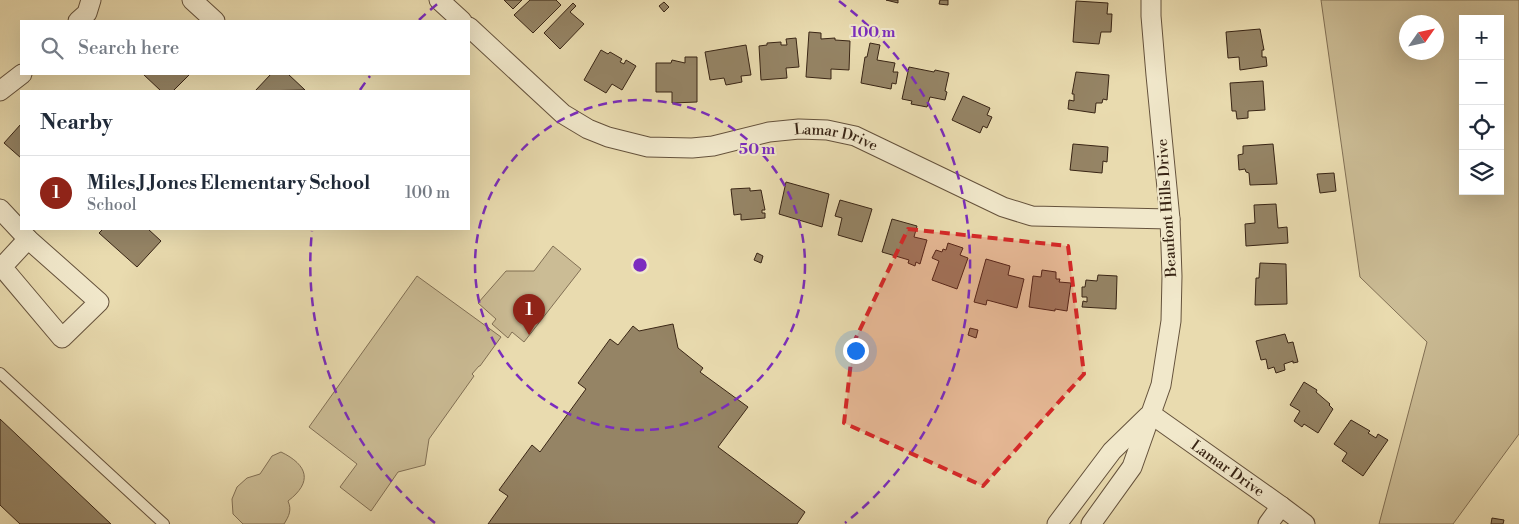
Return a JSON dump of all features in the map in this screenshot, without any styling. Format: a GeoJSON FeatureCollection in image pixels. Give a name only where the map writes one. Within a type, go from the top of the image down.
{"type":"FeatureCollection","features":[{"type":"Feature","properties":{"kind":"street"},"geometry":{"type":"LineString","coordinates":[[79,20],[87,12],[91,0]]}},
{"type":"Feature","properties":{"kind":"street"},"geometry":{"type":"LineString","coordinates":[[192,0],[213,20]]}},
{"type":"Feature","properties":{"kind":"street"},"geometry":{"type":"LineString","coordinates":[[439,0],[461,20]]}},
{"type":"Feature","properties":{"kind":"street","name":"Beaufont Hills Drive"},"geometry":{"type":"LineString","coordinates":[[1091,524],[1132,467],[1161,385],[1171,320],[1170,220],[1151,16],[1152,0]]}},
{"type":"Feature","properties":{"kind":"street","name":"Lamar Drive"},"geometry":{"type":"LineString","coordinates":[[470,28],[564,114],[588,129],[608,137],[648,147],[692,148],[713,146],[769,132],[799,129],[827,130],[855,136],[1003,207],[1032,216],[1170,220]]}},
{"type":"Feature","properties":{"kind":"street"},"geometry":{"type":"LineString","coordinates":[[0,90],[21,75]]}},
{"type":"Feature","properties":{"kind":"street"},"geometry":{"type":"LineString","coordinates":[[0,209],[28,239],[99,302],[62,338],[2,267],[28,239]]}},
{"type":"Feature","properties":{"kind":"street","name":"Beaufont Hills Drive"},"geometry":{"type":"LineString","coordinates":[[1057,524],[1112,450],[1151,414]]}},
{"type":"Feature","properties":{"kind":"street","name":"Lamar Drive"},"geometry":{"type":"LineString","coordinates":[[1151,414],[1305,524]]}},
{"type":"Feature","properties":{"kind":"street"},"geometry":{"type":"LineString","coordinates":[[1268,524],[1281,506]]}},
{"type":"Feature","properties":{"kind":"lane"},"geometry":{"type":"LineString","coordinates":[[0,373],[164,524]]}},
{"type":"Feature","properties":{"kind":"highlighted area"},"geometry":{"type":"Polygon","coordinates":[[[908,229],[1068,246],[1084,374],[983,486],[844,423],[853,344],[908,229]]]}},
{"type":"Feature","properties":{"kind":"shaded area"},"geometry":{"type":"Polygon","coordinates":[[[1321,0],[1519,0],[1519,434],[1453,524],[1379,524],[1427,342],[1360,277],[1321,0]]]}},
{"type":"Feature","properties":{"kind":"shaded area"},"geometry":{"type":"Polygon","coordinates":[[[553,246],[581,269],[524,342],[512,332],[508,338],[492,324],[496,319],[478,303],[506,271],[534,271],[553,246]]]}},
{"type":"Feature","properties":{"kind":"shaded area"},"geometry":{"type":"Polygon","coordinates":[[[417,276],[501,337],[472,374],[474,376],[429,439],[425,465],[398,472],[371,511],[340,487],[357,464],[309,427],[417,276]]]}},
{"type":"Feature","properties":{"kind":"shaded area"},"geometry":{"type":"Polygon","coordinates":[[[281,452],[297,462],[304,474],[304,481],[301,487],[288,501],[290,510],[284,524],[243,524],[233,514],[232,499],[237,487],[247,478],[260,474],[272,456],[281,452]]]}},
{"type":"Feature","properties":{"kind":"building"},"geometry":{"type":"Polygon","coordinates":[[[504,0],[522,0],[513,9],[504,0]]]}},
{"type":"Feature","properties":{"kind":"building"},"geometry":{"type":"Polygon","coordinates":[[[530,0],[556,0],[561,5],[533,33],[514,15],[530,0]]]}},
{"type":"Feature","properties":{"kind":"building"},"geometry":{"type":"Polygon","coordinates":[[[886,0],[898,0],[898,3],[886,0]]]}},
{"type":"Feature","properties":{"kind":"building"},"geometry":{"type":"Polygon","coordinates":[[[940,0],[948,0],[948,5],[939,4],[940,0]]]}},
{"type":"Feature","properties":{"kind":"building"},"geometry":{"type":"Polygon","coordinates":[[[1076,1],[1108,3],[1107,14],[1112,14],[1111,32],[1101,32],[1099,44],[1073,42],[1076,1]]]}},
{"type":"Feature","properties":{"kind":"building"},"geometry":{"type":"Polygon","coordinates":[[[664,2],[669,7],[664,12],[659,6],[664,2]]]}},
{"type":"Feature","properties":{"kind":"building"},"geometry":{"type":"Polygon","coordinates":[[[573,3],[576,6],[570,12],[584,24],[560,49],[544,33],[573,3]]]}},
{"type":"Feature","properties":{"kind":"building"},"geometry":{"type":"Polygon","coordinates":[[[1260,29],[1264,50],[1262,50],[1262,57],[1266,57],[1267,66],[1240,70],[1239,57],[1228,58],[1226,32],[1260,29]]]}},
{"type":"Feature","properties":{"kind":"building"},"geometry":{"type":"Polygon","coordinates":[[[809,32],[821,33],[821,39],[835,38],[835,40],[850,41],[849,70],[831,69],[831,79],[806,77],[809,32]]]}},
{"type":"Feature","properties":{"kind":"building"},"geometry":{"type":"Polygon","coordinates":[[[796,38],[799,67],[786,68],[787,78],[761,80],[759,46],[767,45],[767,43],[781,42],[781,45],[787,45],[786,39],[796,38]]]}},
{"type":"Feature","properties":{"kind":"building"},"geometry":{"type":"Polygon","coordinates":[[[870,43],[880,45],[877,60],[895,63],[893,72],[898,72],[896,84],[892,83],[891,89],[861,83],[865,57],[867,57],[870,43]]]}},
{"type":"Feature","properties":{"kind":"building"},"geometry":{"type":"Polygon","coordinates":[[[746,45],[751,75],[741,76],[742,82],[726,85],[724,78],[710,80],[705,52],[746,45]]]}},
{"type":"Feature","properties":{"kind":"building"},"geometry":{"type":"Polygon","coordinates":[[[601,50],[608,54],[610,52],[622,59],[620,62],[624,64],[626,60],[636,66],[622,90],[612,84],[606,93],[584,80],[601,50]]]}},
{"type":"Feature","properties":{"kind":"building"},"geometry":{"type":"Polygon","coordinates":[[[685,57],[697,57],[697,102],[672,103],[672,92],[656,92],[656,63],[671,63],[672,60],[685,63],[685,57]]]}},
{"type":"Feature","properties":{"kind":"building"},"geometry":{"type":"Polygon","coordinates":[[[909,67],[949,73],[945,100],[930,97],[927,107],[911,104],[912,101],[902,99],[909,67]]]}},
{"type":"Feature","properties":{"kind":"building"},"geometry":{"type":"Polygon","coordinates":[[[1076,72],[1109,75],[1107,100],[1103,99],[1102,103],[1096,103],[1095,113],[1068,109],[1069,100],[1074,101],[1074,94],[1072,94],[1076,72]]]}},
{"type":"Feature","properties":{"kind":"building"},"geometry":{"type":"Polygon","coordinates":[[[144,75],[189,75],[174,90],[160,90],[144,75]]]}},
{"type":"Feature","properties":{"kind":"building"},"geometry":{"type":"Polygon","coordinates":[[[270,75],[289,75],[305,90],[256,90],[270,75]]]}},
{"type":"Feature","properties":{"kind":"building"},"geometry":{"type":"Polygon","coordinates":[[[1263,81],[1265,110],[1248,111],[1248,118],[1237,119],[1236,111],[1232,111],[1230,83],[1263,81]]]}},
{"type":"Feature","properties":{"kind":"building"},"geometry":{"type":"Polygon","coordinates":[[[963,96],[990,108],[987,115],[992,117],[987,128],[983,126],[980,133],[952,120],[963,96]]]}},
{"type":"Feature","properties":{"kind":"building"},"geometry":{"type":"Polygon","coordinates":[[[20,125],[20,157],[4,143],[20,125]]]}},
{"type":"Feature","properties":{"kind":"building"},"geometry":{"type":"Polygon","coordinates":[[[1073,144],[1108,147],[1107,162],[1103,161],[1102,173],[1070,170],[1073,144]]]}},
{"type":"Feature","properties":{"kind":"building"},"geometry":{"type":"Polygon","coordinates":[[[1273,144],[1277,184],[1250,185],[1249,173],[1245,169],[1239,170],[1238,155],[1243,154],[1243,146],[1273,144]]]}},
{"type":"Feature","properties":{"kind":"building"},"geometry":{"type":"Polygon","coordinates":[[[1334,173],[1336,191],[1320,193],[1317,174],[1334,173]]]}},
{"type":"Feature","properties":{"kind":"building"},"geometry":{"type":"Polygon","coordinates":[[[786,182],[829,194],[822,227],[779,214],[786,182]]]}},
{"type":"Feature","properties":{"kind":"building"},"geometry":{"type":"Polygon","coordinates":[[[750,188],[750,191],[761,190],[765,210],[762,210],[762,213],[765,213],[765,218],[741,220],[741,214],[734,215],[731,189],[750,188]]]}},
{"type":"Feature","properties":{"kind":"building"},"geometry":{"type":"Polygon","coordinates":[[[840,200],[872,209],[862,242],[838,235],[842,218],[835,216],[840,200]]]}},
{"type":"Feature","properties":{"kind":"building"},"geometry":{"type":"Polygon","coordinates":[[[1276,204],[1278,228],[1287,227],[1288,243],[1246,246],[1245,224],[1255,223],[1254,205],[1276,204]]]}},
{"type":"Feature","properties":{"kind":"building"},"geometry":{"type":"Polygon","coordinates":[[[892,219],[917,226],[914,237],[927,240],[920,264],[916,262],[915,266],[908,263],[909,260],[882,252],[892,219]]]}},
{"type":"Feature","properties":{"kind":"building"},"geometry":{"type":"Polygon","coordinates":[[[102,230],[149,230],[161,241],[137,267],[99,233],[102,230]]]}},
{"type":"Feature","properties":{"kind":"building"},"geometry":{"type":"Polygon","coordinates":[[[948,243],[963,248],[960,255],[968,258],[957,289],[932,280],[939,261],[932,258],[936,250],[942,252],[943,249],[946,250],[948,243]]]}},
{"type":"Feature","properties":{"kind":"building"},"geometry":{"type":"Polygon","coordinates":[[[757,253],[763,256],[761,263],[754,260],[757,253]]]}},
{"type":"Feature","properties":{"kind":"building"},"geometry":{"type":"Polygon","coordinates":[[[986,259],[1010,266],[1008,275],[1024,279],[1017,308],[987,300],[986,305],[974,302],[986,259]]]}},
{"type":"Feature","properties":{"kind":"building"},"geometry":{"type":"Polygon","coordinates":[[[1260,263],[1286,264],[1287,304],[1255,305],[1256,278],[1259,278],[1260,263]]]}},
{"type":"Feature","properties":{"kind":"building"},"geometry":{"type":"Polygon","coordinates":[[[1042,270],[1056,272],[1056,279],[1060,279],[1059,282],[1071,283],[1067,311],[1029,307],[1033,276],[1041,277],[1042,270]]]}},
{"type":"Feature","properties":{"kind":"building"},"geometry":{"type":"Polygon","coordinates":[[[1098,275],[1117,276],[1116,309],[1082,307],[1083,301],[1087,302],[1087,297],[1082,297],[1082,287],[1085,287],[1086,280],[1097,281],[1098,275]]]}},
{"type":"Feature","properties":{"kind":"building"},"geometry":{"type":"Polygon","coordinates":[[[673,324],[678,348],[703,368],[700,372],[748,407],[718,447],[805,512],[797,524],[488,524],[508,496],[499,490],[532,445],[540,452],[586,389],[578,383],[610,339],[618,345],[633,326],[639,331],[673,324]]]}},
{"type":"Feature","properties":{"kind":"building"},"geometry":{"type":"Polygon","coordinates":[[[970,328],[978,330],[976,338],[968,335],[970,328]]]}},
{"type":"Feature","properties":{"kind":"building"},"geometry":{"type":"Polygon","coordinates":[[[1285,334],[1288,343],[1293,342],[1298,362],[1293,363],[1293,361],[1284,364],[1285,370],[1276,373],[1274,367],[1268,369],[1266,359],[1261,360],[1256,341],[1285,334]]]}},
{"type":"Feature","properties":{"kind":"building"},"geometry":{"type":"Polygon","coordinates":[[[1304,382],[1317,390],[1316,392],[1333,409],[1318,433],[1304,424],[1302,427],[1294,421],[1300,411],[1290,405],[1304,382]]]}},
{"type":"Feature","properties":{"kind":"building"},"geometry":{"type":"Polygon","coordinates":[[[0,419],[111,524],[20,524],[0,505],[0,419]]]}},
{"type":"Feature","properties":{"kind":"building"},"geometry":{"type":"Polygon","coordinates":[[[1351,420],[1370,431],[1368,433],[1376,438],[1378,434],[1388,440],[1363,476],[1342,461],[1347,453],[1334,444],[1351,420]]]}},
{"type":"Feature","properties":{"kind":"building"},"geometry":{"type":"Polygon","coordinates":[[[1492,518],[1504,520],[1503,524],[1491,524],[1492,518]]]}},
{"type":"Feature","properties":{"kind":"place","name":"Miles J Jones Elementary School"},"geometry":{"type":"Point","coordinates":[529,335]}}]}
